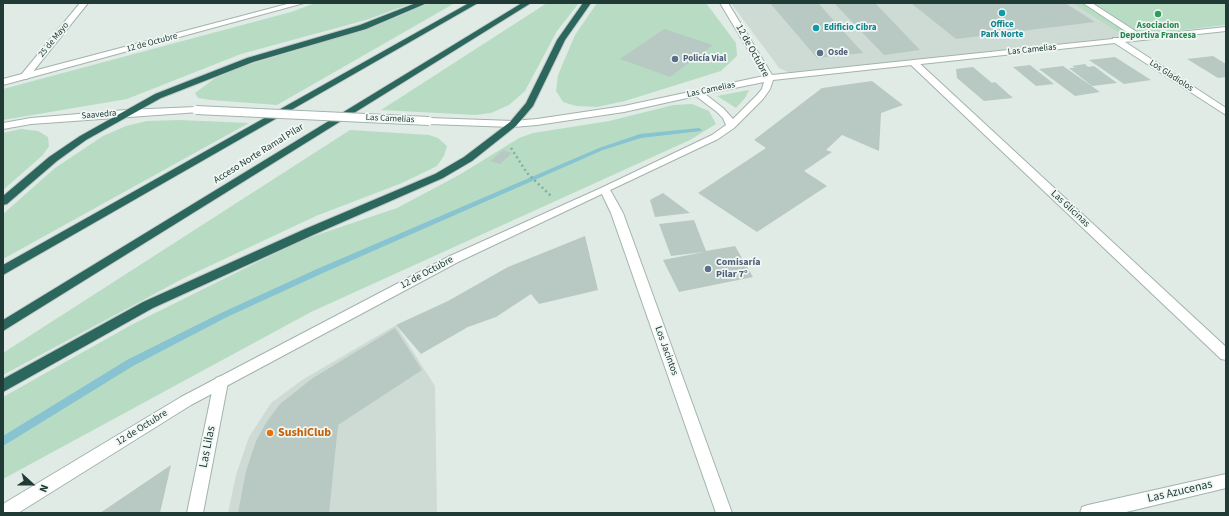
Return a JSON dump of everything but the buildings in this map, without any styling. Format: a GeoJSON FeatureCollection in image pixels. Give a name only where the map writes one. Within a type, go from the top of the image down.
{"type":"FeatureCollection","features":[{"type":"Feature","properties":{"kind":"highway"},"geometry":{"type":"LineString","coordinates":[[3,202],[53,159],[83,138],[158,96],[215,72],[250,60],[363,27],[423,3]]}},
{"type":"Feature","properties":{"kind":"highway"},"geometry":{"type":"LineString","coordinates":[[3,272],[474,3]]}},
{"type":"Feature","properties":{"kind":"highway","name":"Acceso Norte Ramal Pilar"},"geometry":{"type":"LineString","coordinates":[[3,326],[527,3]]}},
{"type":"Feature","properties":{"kind":"highway"},"geometry":{"type":"LineString","coordinates":[[3,386],[148,305],[309,232],[439,176],[468,159],[513,124],[530,104],[561,40],[587,3]]}},
{"type":"Feature","properties":{"kind":"street","name":"25 de Mayo"},"geometry":{"type":"LineString","coordinates":[[24,77],[84,3]]}},
{"type":"Feature","properties":{"kind":"street","name":"12 de Octubre"},"geometry":{"type":"LineString","coordinates":[[3,82],[300,3]]}},
{"type":"Feature","properties":{"kind":"street","name":"12 de Octubre"},"geometry":{"type":"LineString","coordinates":[[3,513],[186,401],[221,382],[454,259],[605,190],[714,137],[731,126],[760,97],[766,89],[768,78],[724,3]]}},
{"type":"Feature","properties":{"kind":"street"},"geometry":{"type":"LineString","coordinates":[[1087,3],[1142,38]]}},
{"type":"Feature","properties":{"kind":"street","name":"Las Camelias"},"geometry":{"type":"LineString","coordinates":[[196,110],[513,124],[624,109],[768,78],[1226,29]]}},
{"type":"Feature","properties":{"kind":"street","name":"Los Gladiolos"},"geometry":{"type":"LineString","coordinates":[[1116,40],[1226,112]]}},
{"type":"Feature","properties":{"kind":"street","name":"Las Glicinas"},"geometry":{"type":"LineString","coordinates":[[914,63],[1226,355]]}},
{"type":"Feature","properties":{"kind":"street"},"geometry":{"type":"LineString","coordinates":[[698,93],[727,117],[731,126]]}},
{"type":"Feature","properties":{"kind":"street","name":"Saavedra"},"geometry":{"type":"LineString","coordinates":[[3,126],[30,121],[126,113],[196,110]]}},
{"type":"Feature","properties":{"kind":"street","name":"Los Jacintos"},"geometry":{"type":"LineString","coordinates":[[605,190],[617,213],[724,513]]}},
{"type":"Feature","properties":{"kind":"street","name":"Las Lilas"},"geometry":{"type":"LineString","coordinates":[[195,513],[221,382]]}},
{"type":"Feature","properties":{"kind":"street","name":"Las Azucenas"},"geometry":{"type":"LineString","coordinates":[[1088,513],[1226,481]]}},
{"type":"Feature","properties":{"kind":"path"},"geometry":{"type":"LineString","coordinates":[[527,173],[540,187]]}},
{"type":"Feature","properties":{"kind":"shaded area"},"geometry":{"type":"Polygon","coordinates":[[[731,3],[1072,3],[1125,37],[790,73],[779,68],[731,3]]]}},
{"type":"Feature","properties":{"kind":"shaded area"},"geometry":{"type":"Polygon","coordinates":[[[396,325],[435,386],[437,513],[228,513],[236,475],[249,437],[271,403],[302,380],[396,325]]]}},
{"type":"Feature","properties":{"kind":"green space"},"geometry":{"type":"Polygon","coordinates":[[[315,3],[412,3],[366,20],[241,54],[127,99],[3,120],[3,89],[291,12],[315,3]]]}},
{"type":"Feature","properties":{"kind":"green space"},"geometry":{"type":"Polygon","coordinates":[[[430,3],[455,3],[277,105],[211,100],[198,98],[195,93],[215,78],[241,67],[373,27],[430,3]]]}},
{"type":"Feature","properties":{"kind":"green space"},"geometry":{"type":"Polygon","coordinates":[[[547,3],[579,3],[557,31],[525,91],[509,105],[491,113],[475,115],[381,110],[547,3]]]}},
{"type":"Feature","properties":{"kind":"green space"},"geometry":{"type":"Polygon","coordinates":[[[597,3],[706,3],[736,43],[737,56],[721,71],[625,101],[597,107],[576,106],[563,102],[556,91],[558,75],[575,35],[597,3]]]}},
{"type":"Feature","properties":{"kind":"green space","name":"Asociacion Deportiva Francesa"},"geometry":{"type":"Polygon","coordinates":[[[1072,3],[1226,3],[1226,25],[1125,37],[1072,3]]]}},
{"type":"Feature","properties":{"kind":"green space"},"geometry":{"type":"Polygon","coordinates":[[[749,90],[745,98],[736,108],[717,96],[749,90]]]}},
{"type":"Feature","properties":{"kind":"green space"},"geometry":{"type":"Polygon","coordinates":[[[692,104],[709,111],[716,124],[690,140],[311,312],[3,479],[3,397],[133,324],[302,240],[397,208],[459,175],[519,138],[533,133],[609,121],[673,105],[692,104]]]}},
{"type":"Feature","properties":{"kind":"green space"},"geometry":{"type":"Polygon","coordinates":[[[179,120],[249,123],[3,259],[3,214],[55,168],[103,136],[126,126],[147,121],[179,120]]]}},
{"type":"Feature","properties":{"kind":"green space"},"geometry":{"type":"Polygon","coordinates":[[[21,129],[38,131],[48,137],[49,146],[43,155],[3,190],[3,133],[21,129]]]}},
{"type":"Feature","properties":{"kind":"green space"},"geometry":{"type":"Polygon","coordinates":[[[350,130],[429,135],[438,138],[447,146],[444,156],[437,166],[402,183],[316,216],[186,277],[3,375],[3,353],[350,130]]]}},
{"type":"Feature","properties":{"kind":"waterway"},"geometry":{"type":"LineString","coordinates":[[3,441],[130,363],[224,315],[320,271],[601,149],[640,136],[699,130]]}},
{"type":"Feature","properties":{"kind":"place","name":"Office Park Norte"},"geometry":{"type":"Point","coordinates":[1002,13]}},
{"type":"Feature","properties":{"kind":"place","name":"Asociacion Deportiva Francesa"},"geometry":{"type":"Point","coordinates":[1158,14]}},
{"type":"Feature","properties":{"kind":"place","name":"Edificio Cibra"},"geometry":{"type":"Point","coordinates":[816,28]}},
{"type":"Feature","properties":{"kind":"place","name":"Osde"},"geometry":{"type":"Point","coordinates":[820,53]}},
{"type":"Feature","properties":{"kind":"place","name":"Policía Vial"},"geometry":{"type":"Point","coordinates":[675,59]}},
{"type":"Feature","properties":{"kind":"place","name":"Comisaría Pilar 7°"},"geometry":{"type":"Point","coordinates":[708,269]}},
{"type":"Feature","properties":{"kind":"place","name":"SushiClub"},"geometry":{"type":"Point","coordinates":[270,433]}}]}
